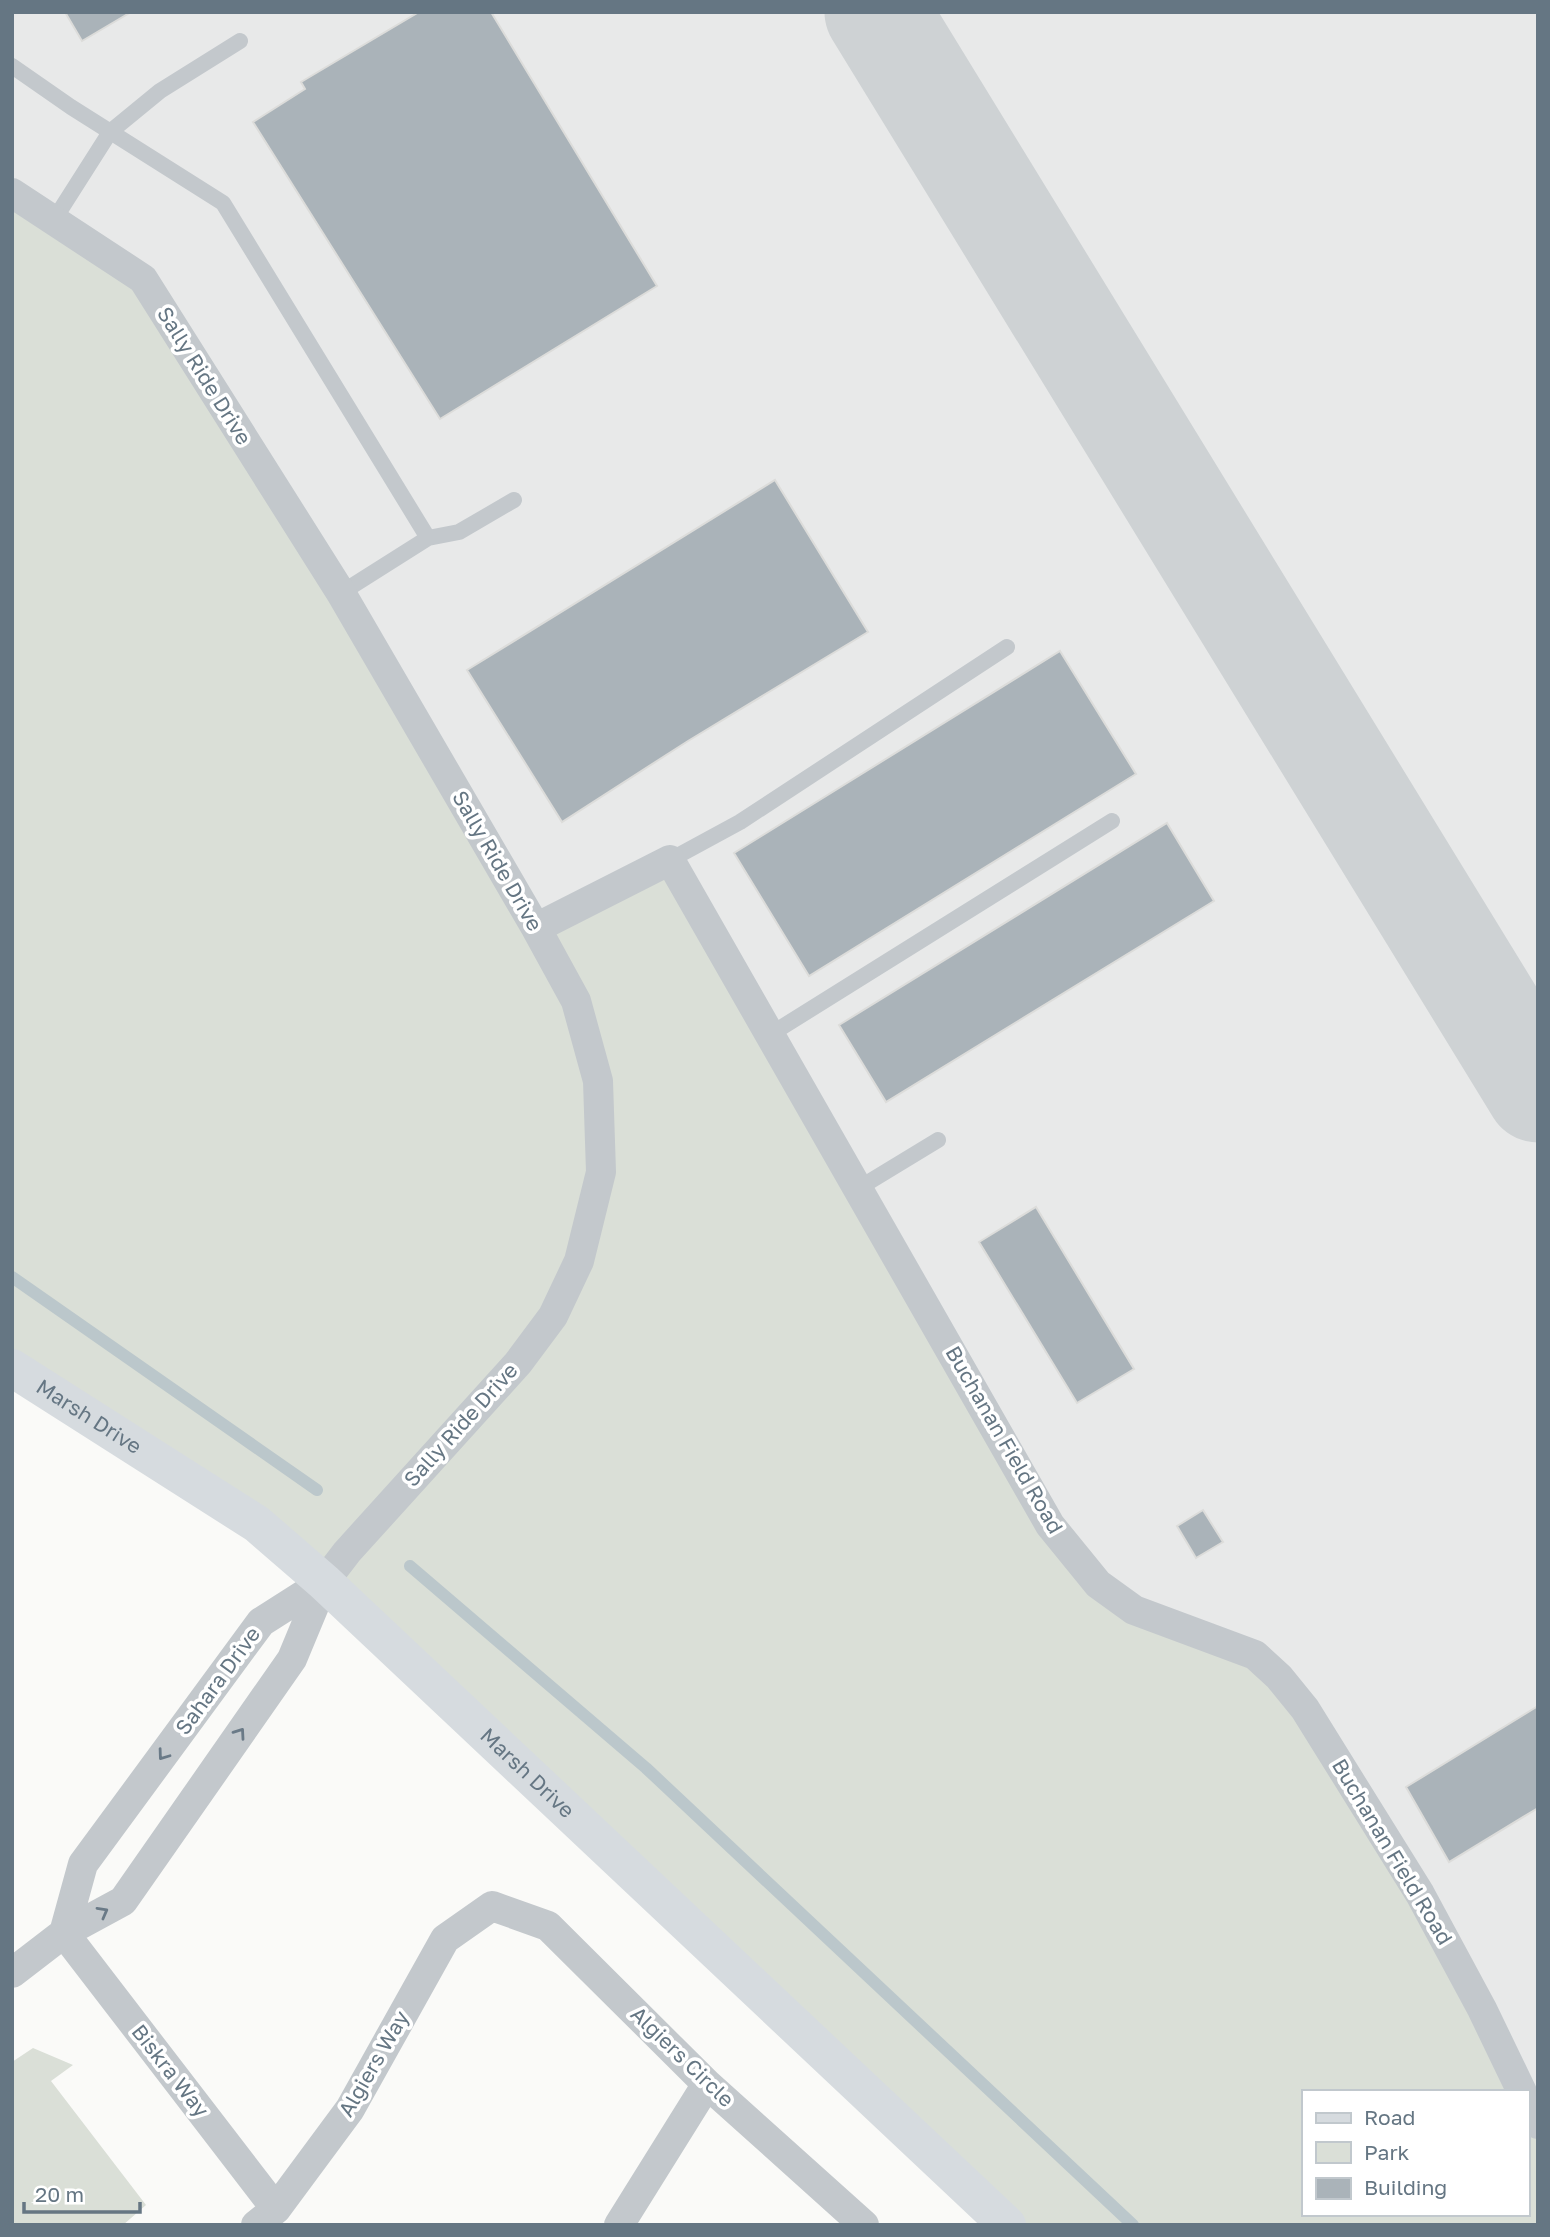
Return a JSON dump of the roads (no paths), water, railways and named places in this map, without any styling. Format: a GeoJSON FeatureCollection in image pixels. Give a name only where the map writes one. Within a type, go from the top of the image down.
{"type":"FeatureCollection","features":[{"type":"Feature","properties":{"kind":"street","name":"Sally Ride Drive"},"geometry":{"type":"LineString","coordinates":[[12,193],[143,279],[341,593],[536,928],[576,1001],[598,1080],[601,1172],[579,1261],[553,1316],[518,1363],[346,1552],[324,1582]]}},
{"type":"Feature","properties":{"kind":"street"},"geometry":{"type":"LineString","coordinates":[[536,928],[670,860]]}},
{"type":"Feature","properties":{"kind":"street","name":"Buchanan Field Road"},"geometry":{"type":"LineString","coordinates":[[670,860],[1050,1525],[1098,1584],[1134,1610],[1255,1655],[1279,1677],[1305,1709],[1420,1894],[1482,2009],[1521,2090]]}},
{"type":"Feature","properties":{"kind":"street","name":"Marsh Drive"},"geometry":{"type":"LineString","coordinates":[[12,1368],[257,1524],[324,1582],[1007,2225]]}},
{"type":"Feature","properties":{"kind":"street"},"geometry":{"type":"LineString","coordinates":[[12,1973],[64,1933],[123,1901],[292,1659],[324,1582]]}},
{"type":"Feature","properties":{"kind":"street","name":"Sahara Drive"},"geometry":{"type":"LineString","coordinates":[[64,1933],[83,1864],[261,1622],[324,1582]]}},
{"type":"Feature","properties":{"kind":"street","name":"Algiers Circle"},"geometry":{"type":"LineString","coordinates":[[492,1906],[548,1926],[707,2084],[864,2225]]}},
{"type":"Feature","properties":{"kind":"street","name":"Algiers Way"},"geometry":{"type":"LineString","coordinates":[[266,2217],[350,2109],[445,1939],[492,1906]]}},
{"type":"Feature","properties":{"kind":"street","name":"Biskra Way"},"geometry":{"type":"LineString","coordinates":[[64,1933],[266,2217]]}},
{"type":"Feature","properties":{"kind":"street"},"geometry":{"type":"LineString","coordinates":[[620,2225],[707,2084]]}},
{"type":"Feature","properties":{"kind":"street"},"geometry":{"type":"LineString","coordinates":[[1529,2106],[1538,2124]]}},
{"type":"Feature","properties":{"kind":"lane"},"geometry":{"type":"LineString","coordinates":[[54,220],[110,132],[160,91],[240,41]]}},
{"type":"Feature","properties":{"kind":"lane"},"geometry":{"type":"LineString","coordinates":[[12,66],[223,203],[428,538]]}},
{"type":"Feature","properties":{"kind":"lane"},"geometry":{"type":"LineString","coordinates":[[341,593],[428,538],[459,532],[514,500]]}},
{"type":"Feature","properties":{"kind":"lane"},"geometry":{"type":"LineString","coordinates":[[670,860],[740,822],[1007,647]]}},
{"type":"Feature","properties":{"kind":"lane"},"geometry":{"type":"LineString","coordinates":[[771,1034],[1112,821]]}},
{"type":"Feature","properties":{"kind":"lane"},"geometry":{"type":"LineString","coordinates":[[859,1188],[938,1140]]}},
{"type":"Feature","properties":{"kind":"waterway"},"geometry":{"type":"LineString","coordinates":[[12,1277],[317,1490]]}},
{"type":"Feature","properties":{"kind":"waterway"},"geometry":{"type":"LineString","coordinates":[[410,1566],[646,1768],[1133,2225]]}}]}
